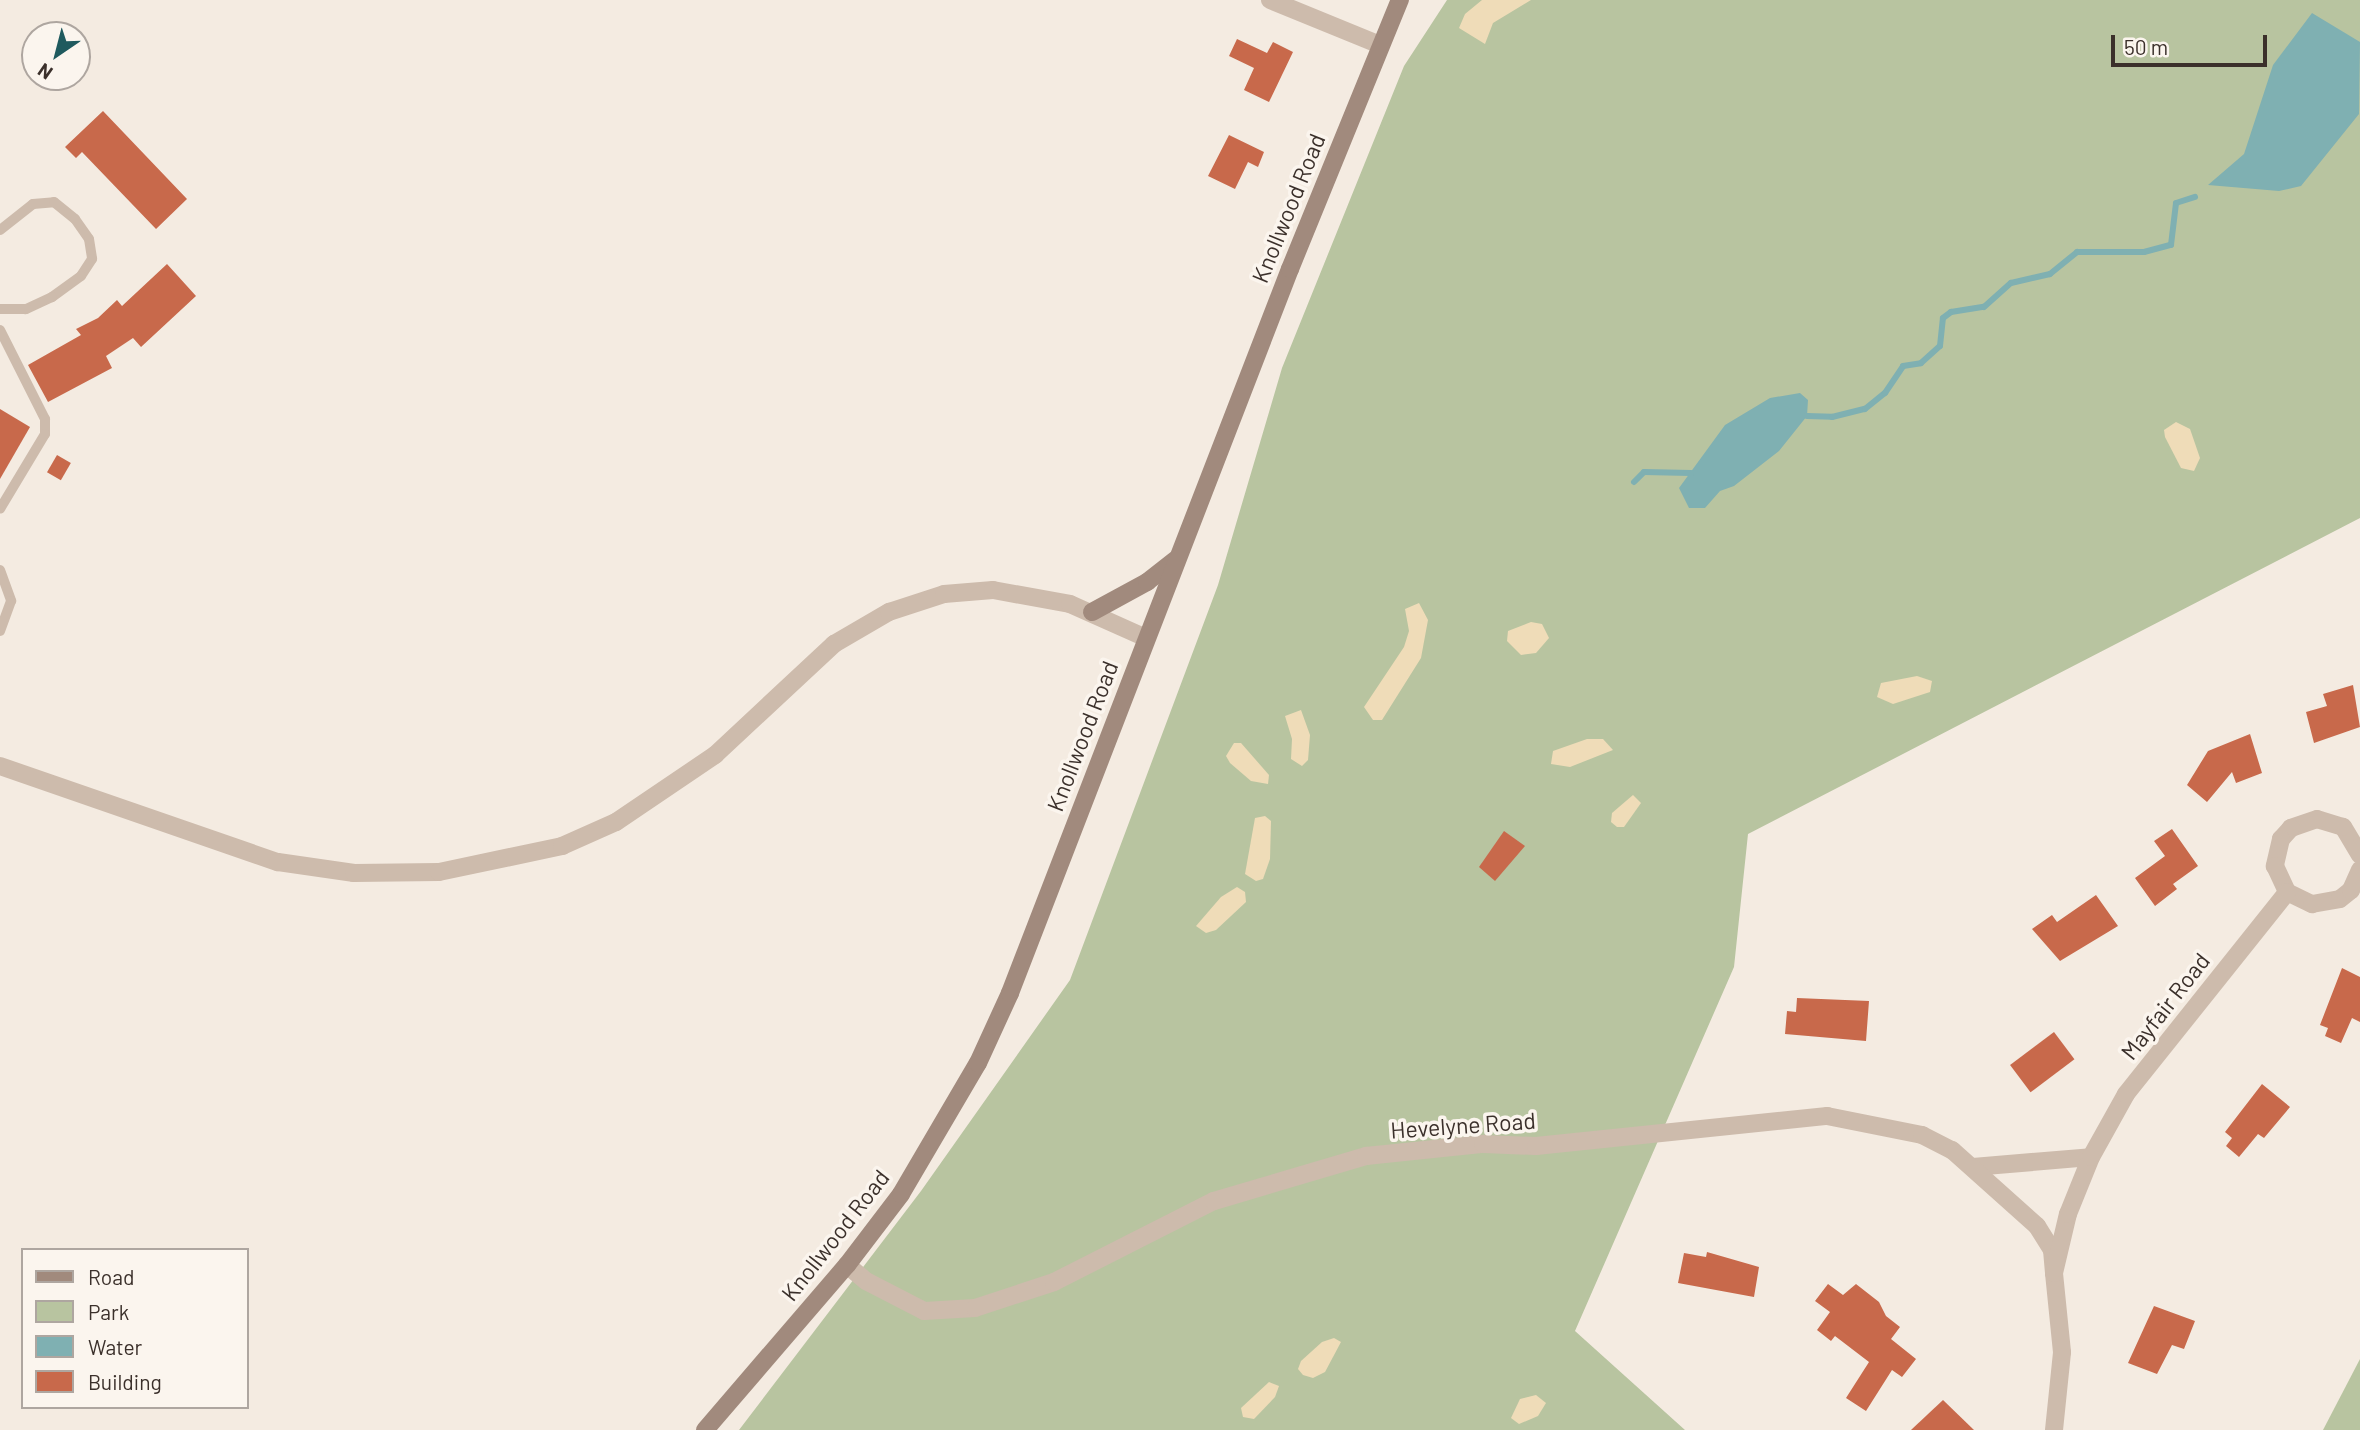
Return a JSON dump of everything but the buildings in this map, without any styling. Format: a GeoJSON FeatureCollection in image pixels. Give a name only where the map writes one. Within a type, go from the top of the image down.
{"type":"FeatureCollection","features":[{"type":"Feature","properties":{"kind":"main road","name":"Knollwood Road"},"geometry":{"type":"LineString","coordinates":[[705,1430],[847,1265],[901,1194],[978,1063],[1010,993],[1177,557],[1400,0]]}},
{"type":"Feature","properties":{"kind":"main road"},"geometry":{"type":"LineString","coordinates":[[1092,612],[1147,582],[1177,557]]}},
{"type":"Feature","properties":{"kind":"street"},"geometry":{"type":"LineString","coordinates":[[1270,0],[1380,45]]}},
{"type":"Feature","properties":{"kind":"street"},"geometry":{"type":"LineString","coordinates":[[0,765],[278,862],[354,873],[439,872],[562,846],[616,822],[715,755],[834,644],[889,612],[944,594],[993,590],[1043,596],[1092,612],[1146,638]]}},
{"type":"Feature","properties":{"kind":"street"},"geometry":{"type":"LineString","coordinates":[[2360,855],[2343,827],[2317,819],[2303,821],[2291,828],[2276,852],[2275,866],[2287,892],[2312,905],[2326,904],[2351,890],[2360,870]]}},
{"type":"Feature","properties":{"kind":"street","name":"Mayfair Road"},"geometry":{"type":"LineString","coordinates":[[2054,1430],[2062,1352],[2054,1273],[2068,1214],[2091,1157],[2126,1094],[2287,892]]}},
{"type":"Feature","properties":{"kind":"street","name":"Hevelyne Road"},"geometry":{"type":"LineString","coordinates":[[847,1265],[866,1281],[924,1311],[975,1308],[1054,1282],[1142,1235],[1277,1179],[1366,1157],[1483,1144],[1536,1146],[1827,1116],[1922,1135],[1973,1167],[2037,1226],[2052,1250],[2054,1273]]}},
{"type":"Feature","properties":{"kind":"street"},"geometry":{"type":"LineString","coordinates":[[1973,1167],[2091,1157]]}},
{"type":"Feature","properties":{"kind":"lane"},"geometry":{"type":"LineString","coordinates":[[0,230],[33,205],[54,202],[75,219],[89,239],[92,259],[82,276],[52,298],[26,309],[0,309]]}},
{"type":"Feature","properties":{"kind":"lane"},"geometry":{"type":"LineString","coordinates":[[0,330],[45,427],[45,434],[0,509]]}},
{"type":"Feature","properties":{"kind":"lane"},"geometry":{"type":"LineString","coordinates":[[0,570],[11,601],[0,631]]}},
{"type":"Feature","properties":{"kind":"green space"},"geometry":{"type":"Polygon","coordinates":[[[1447,0],[2360,0],[2360,518],[1748,834],[1734,967],[1575,1331],[1685,1430],[739,1430],[921,1191],[1070,980],[1218,585],[1282,368],[1404,66],[1447,0]]]}},
{"type":"Feature","properties":{"kind":"green space"},"geometry":{"type":"Polygon","coordinates":[[[2360,1359],[2360,1430],[2323,1430],[2360,1359]]]}},
{"type":"Feature","properties":{"kind":"sand"},"geometry":{"type":"Polygon","coordinates":[[[1482,0],[1531,0],[1493,23],[1485,44],[1459,28],[1465,14],[1482,0]]]}},
{"type":"Feature","properties":{"kind":"sand"},"geometry":{"type":"Polygon","coordinates":[[[2176,422],[2190,429],[2200,458],[2194,471],[2181,468],[2165,437],[2164,430],[2176,422]]]}},
{"type":"Feature","properties":{"kind":"sand"},"geometry":{"type":"Polygon","coordinates":[[[1419,603],[1428,620],[1421,658],[1382,720],[1373,720],[1364,707],[1404,647],[1409,631],[1405,609],[1419,603]]]}},
{"type":"Feature","properties":{"kind":"sand"},"geometry":{"type":"Polygon","coordinates":[[[1531,622],[1542,624],[1549,638],[1536,653],[1521,655],[1507,641],[1508,631],[1531,622]]]}},
{"type":"Feature","properties":{"kind":"sand"},"geometry":{"type":"Polygon","coordinates":[[[1917,676],[1932,681],[1930,692],[1893,704],[1877,697],[1881,683],[1917,676]]]}},
{"type":"Feature","properties":{"kind":"sand"},"geometry":{"type":"Polygon","coordinates":[[[1301,710],[1310,735],[1308,760],[1302,766],[1291,759],[1292,739],[1285,716],[1301,710]]]}},
{"type":"Feature","properties":{"kind":"sand"},"geometry":{"type":"Polygon","coordinates":[[[1587,739],[1603,739],[1613,750],[1570,767],[1551,764],[1553,751],[1587,739]]]}},
{"type":"Feature","properties":{"kind":"sand"},"geometry":{"type":"Polygon","coordinates":[[[1234,743],[1241,743],[1269,775],[1268,784],[1251,781],[1230,763],[1226,756],[1234,743]]]}},
{"type":"Feature","properties":{"kind":"sand"},"geometry":{"type":"Polygon","coordinates":[[[1633,795],[1641,803],[1624,827],[1617,827],[1611,822],[1612,813],[1633,795]]]}},
{"type":"Feature","properties":{"kind":"sand"},"geometry":{"type":"Polygon","coordinates":[[[1265,816],[1271,821],[1270,859],[1263,879],[1256,881],[1245,874],[1255,818],[1265,816]]]}},
{"type":"Feature","properties":{"kind":"sand"},"geometry":{"type":"Polygon","coordinates":[[[1237,887],[1245,892],[1246,902],[1216,930],[1206,933],[1196,926],[1221,897],[1237,887]]]}},
{"type":"Feature","properties":{"kind":"sand"},"geometry":{"type":"Polygon","coordinates":[[[1334,1338],[1341,1342],[1325,1372],[1313,1378],[1303,1375],[1298,1369],[1301,1361],[1322,1342],[1334,1338]]]}},
{"type":"Feature","properties":{"kind":"sand"},"geometry":{"type":"Polygon","coordinates":[[[1269,1382],[1279,1386],[1275,1397],[1254,1419],[1243,1417],[1241,1408],[1269,1382]]]}},
{"type":"Feature","properties":{"kind":"sand"},"geometry":{"type":"Polygon","coordinates":[[[1536,1395],[1546,1403],[1538,1416],[1519,1424],[1511,1418],[1520,1399],[1536,1395]]]}},
{"type":"Feature","properties":{"kind":"water"},"geometry":{"type":"Polygon","coordinates":[[[2312,13],[2360,42],[2359,114],[2301,186],[2279,191],[2208,185],[2244,154],[2273,65],[2312,13]]]}},
{"type":"Feature","properties":{"kind":"water"},"geometry":{"type":"Polygon","coordinates":[[[1800,393],[1808,400],[1807,416],[1779,451],[1734,486],[1720,491],[1705,508],[1689,508],[1679,488],[1725,425],[1770,398],[1800,393]]]}},
{"type":"Feature","properties":{"kind":"waterway"},"geometry":{"type":"LineString","coordinates":[[1807,416],[1832,417],[1865,409],[1885,393],[1903,366],[1921,363],[1940,346],[1943,318],[1951,312],[1984,307],[2011,283],[2050,274],[2077,252],[2144,252],[2171,245],[2176,203],[2195,197]]}},
{"type":"Feature","properties":{"kind":"waterway"},"geometry":{"type":"LineString","coordinates":[[1634,482],[1644,472],[1691,473]]}}]}
